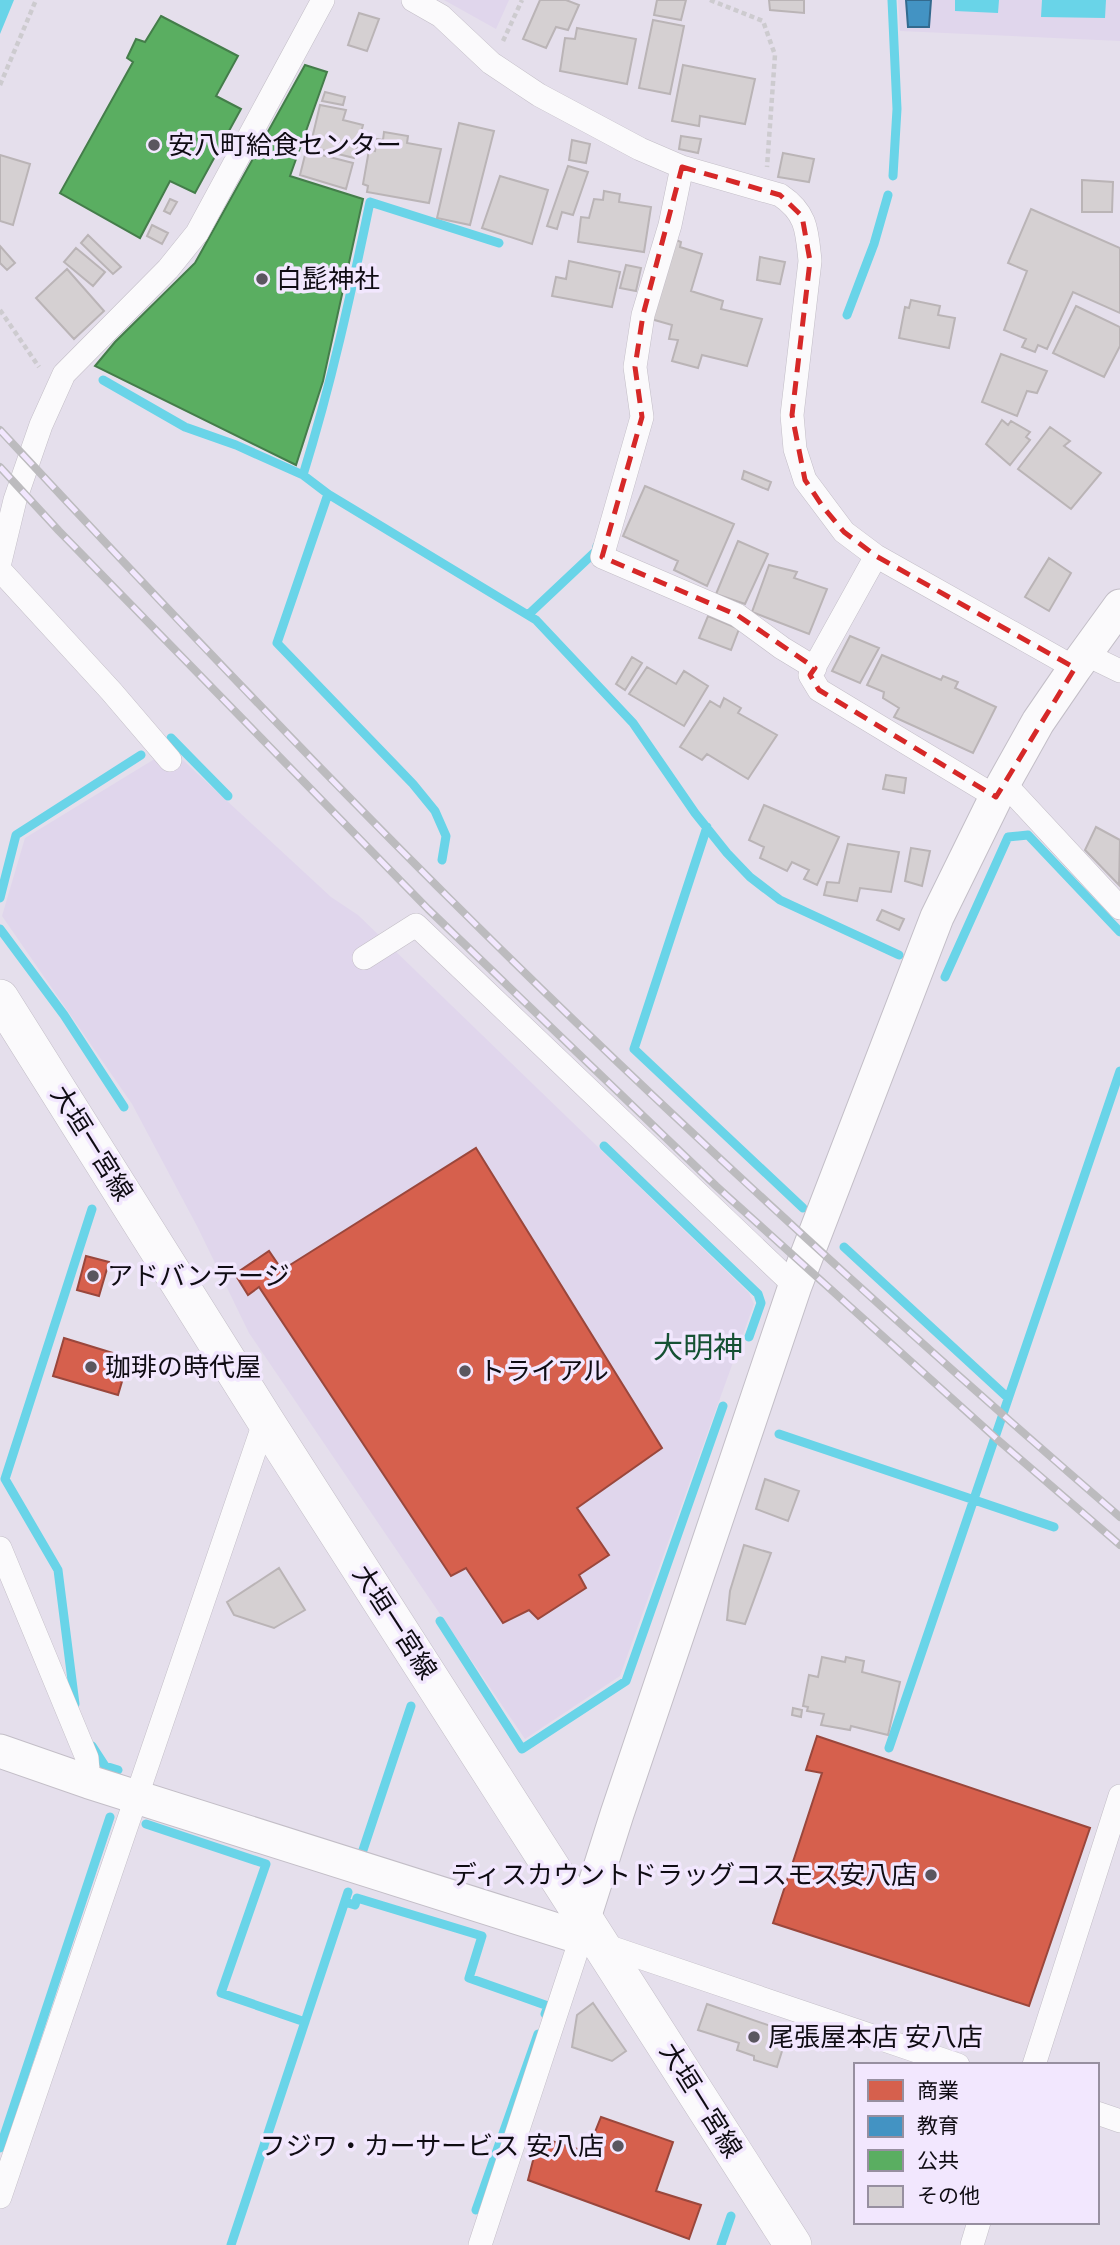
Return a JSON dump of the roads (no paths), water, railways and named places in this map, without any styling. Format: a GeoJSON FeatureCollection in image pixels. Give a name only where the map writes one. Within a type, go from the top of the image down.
{"type":"FeatureCollection","features":[{"type":"Feature","properties":{"kind":"main road","name":"大垣一宮線"},"geometry":{"type":"LineString","coordinates":[[0,998],[589,1933],[793,2245]]}},
{"type":"Feature","properties":{"kind":"street"},"geometry":{"type":"LineString","coordinates":[[0,562],[15,500],[41,425],[64,374],[168,269],[197,233],[323,0]]}},
{"type":"Feature","properties":{"kind":"street"},"geometry":{"type":"LineString","coordinates":[[412,0],[441,16],[492,64],[538,95],[640,149],[682,167],[765,190],[794,204],[802,216],[808,235],[810,261],[792,415],[794,449],[805,480],[823,507],[844,532],[876,556],[1080,661],[1120,671]]}},
{"type":"Feature","properties":{"kind":"street"},"geometry":{"type":"LineString","coordinates":[[682,167],[670,225],[643,315],[635,367],[642,417],[602,557],[737,615],[815,668]]}},
{"type":"Feature","properties":{"kind":"street"},"geometry":{"type":"LineString","coordinates":[[876,556],[810,675],[819,690],[1000,790],[1120,908]]}},
{"type":"Feature","properties":{"kind":"street"},"geometry":{"type":"LineString","coordinates":[[0,570],[170,760]]}},
{"type":"Feature","properties":{"kind":"street"},"geometry":{"type":"LineString","coordinates":[[480,2245],[589,1933],[617,1814],[795,1286],[937,917],[1000,790],[1038,722],[1120,607]]}},
{"type":"Feature","properties":{"kind":"street"},"geometry":{"type":"LineString","coordinates":[[364,958],[416,925],[795,1286]]}},
{"type":"Feature","properties":{"kind":"street"},"geometry":{"type":"LineString","coordinates":[[0,2197],[265,1420]]}},
{"type":"Feature","properties":{"kind":"street"},"geometry":{"type":"LineString","coordinates":[[0,1548],[87,1758],[89,1782]]}},
{"type":"Feature","properties":{"kind":"street"},"geometry":{"type":"LineString","coordinates":[[0,1751],[135,1797],[589,1933],[951,2063]]}},
{"type":"Feature","properties":{"kind":"street"},"geometry":{"type":"LineString","coordinates":[[1035,2063],[1120,1796]]}},
{"type":"Feature","properties":{"kind":"street"},"geometry":{"type":"LineString","coordinates":[[1099,2114],[1120,2121]]}},
{"type":"Feature","properties":{"kind":"street"},"geometry":{"type":"LineString","coordinates":[[972,2245],[978,2224]]}},
{"type":"Feature","properties":{"kind":"water"},"geometry":{"type":"Polygon","coordinates":[[[0,0],[14,0],[0,34],[0,0]]]}},
{"type":"Feature","properties":{"kind":"water"},"geometry":{"type":"Polygon","coordinates":[[[955,0],[999,0],[998,13],[955,11],[955,0]]]}},
{"type":"Feature","properties":{"kind":"water"},"geometry":{"type":"Polygon","coordinates":[[[1042,0],[1106,0],[1105,18],[1041,17],[1042,0]]]}},
{"type":"Feature","properties":{"kind":"waterway"},"geometry":{"type":"LineString","coordinates":[[892,0],[897,109],[893,176]]}},
{"type":"Feature","properties":{"kind":"waterway"},"geometry":{"type":"LineString","coordinates":[[847,315],[874,244],[888,195]]}},
{"type":"Feature","properties":{"kind":"waterway"},"geometry":{"type":"LineString","coordinates":[[303,475],[340,339],[370,202],[499,243]]}},
{"type":"Feature","properties":{"kind":"waterway"},"geometry":{"type":"LineString","coordinates":[[103,380],[185,427],[236,445],[303,475],[328,494],[536,620],[633,723],[695,813],[750,877],[780,900],[899,955]]}},
{"type":"Feature","properties":{"kind":"waterway"},"geometry":{"type":"LineString","coordinates":[[328,494],[277,643],[413,784],[435,811],[446,836],[442,860]]}},
{"type":"Feature","properties":{"kind":"waterway"},"geometry":{"type":"LineString","coordinates":[[528,615],[596,551],[597,546]]}},
{"type":"Feature","properties":{"kind":"waterway"},"geometry":{"type":"LineString","coordinates":[[171,738],[228,796]]}},
{"type":"Feature","properties":{"kind":"waterway"},"geometry":{"type":"LineString","coordinates":[[0,898],[16,835],[141,755]]}},
{"type":"Feature","properties":{"kind":"waterway"},"geometry":{"type":"LineString","coordinates":[[707,827],[634,1049],[803,1208]]}},
{"type":"Feature","properties":{"kind":"waterway"},"geometry":{"type":"LineString","coordinates":[[945,977],[1008,837],[1028,835],[1120,932]]}},
{"type":"Feature","properties":{"kind":"waterway"},"geometry":{"type":"LineString","coordinates":[[0,929],[64,1015],[124,1107]]}},
{"type":"Feature","properties":{"kind":"waterway"},"geometry":{"type":"LineString","coordinates":[[889,1748],[1120,1071]]}},
{"type":"Feature","properties":{"kind":"waterway"},"geometry":{"type":"LineString","coordinates":[[604,1146],[758,1294],[761,1303],[749,1337]]}},
{"type":"Feature","properties":{"kind":"waterway"},"geometry":{"type":"LineString","coordinates":[[75,1704],[58,1570],[5,1479],[92,1209]]}},
{"type":"Feature","properties":{"kind":"waterway"},"geometry":{"type":"LineString","coordinates":[[844,1247],[1007,1397]]}},
{"type":"Feature","properties":{"kind":"waterway"},"geometry":{"type":"LineString","coordinates":[[440,1621],[522,1749],[626,1681],[723,1406]]}},
{"type":"Feature","properties":{"kind":"waterway"},"geometry":{"type":"LineString","coordinates":[[779,1434],[1054,1527]]}},
{"type":"Feature","properties":{"kind":"waterway"},"geometry":{"type":"LineString","coordinates":[[363,1850],[411,1706]]}},
{"type":"Feature","properties":{"kind":"waterway"},"geometry":{"type":"LineString","coordinates":[[92,1746],[105,1766],[118,1770]]}},
{"type":"Feature","properties":{"kind":"waterway"},"geometry":{"type":"LineString","coordinates":[[0,2148],[110,1817]]}},
{"type":"Feature","properties":{"kind":"waterway"},"geometry":{"type":"LineString","coordinates":[[146,1824],[266,1864],[221,1993],[305,2022]]}},
{"type":"Feature","properties":{"kind":"waterway"},"geometry":{"type":"LineString","coordinates":[[231,2245],[348,1892]]}},
{"type":"Feature","properties":{"kind":"waterway"},"geometry":{"type":"LineString","coordinates":[[345,1902],[355,1905],[357,1898],[482,1936],[469,1978],[548,2006],[545,2014]]}},
{"type":"Feature","properties":{"kind":"waterway"},"geometry":{"type":"LineString","coordinates":[[476,2210],[538,2034]]}},
{"type":"Feature","properties":{"kind":"waterway"},"geometry":{"type":"LineString","coordinates":[[721,2245],[731,2216]]}},
{"type":"Feature","properties":{"kind":"railway"},"geometry":{"type":"LineString","coordinates":[[0,430],[280,726],[532,980],[780,1214],[1120,1517]]}},
{"type":"Feature","properties":{"kind":"railway"},"geometry":{"type":"LineString","coordinates":[[0,467],[59,531],[428,909],[716,1186],[998,1440],[1120,1545]]}},
{"type":"Feature","properties":{"kind":"place","name":"安八町給食センター"},"geometry":{"type":"Point","coordinates":[154,145]}},
{"type":"Feature","properties":{"kind":"place","name":"白髭神社"},"geometry":{"type":"Point","coordinates":[262,279]}},
{"type":"Feature","properties":{"kind":"place","name":"アドバンテージ"},"geometry":{"type":"Point","coordinates":[93,1276]}},
{"type":"Feature","properties":{"kind":"place","name":"珈琲の時代屋"},"geometry":{"type":"Point","coordinates":[91,1367]}},
{"type":"Feature","properties":{"kind":"place","name":"トライアル"},"geometry":{"type":"Point","coordinates":[465,1371]}},
{"type":"Feature","properties":{"kind":"place","name":"ディスカウントドラッグコスモス安八店"},"geometry":{"type":"Point","coordinates":[931,1875]}},
{"type":"Feature","properties":{"kind":"place","name":"尾張屋本店 安八店"},"geometry":{"type":"Point","coordinates":[754,2037]}},
{"type":"Feature","properties":{"kind":"place","name":"フジワ・カーサービス 安八店"},"geometry":{"type":"Point","coordinates":[618,2146]}},
{"type":"Feature","properties":{"kind":"district","name":"大明神"},"geometry":{"type":"Point","coordinates":[698,1348]}}]}
